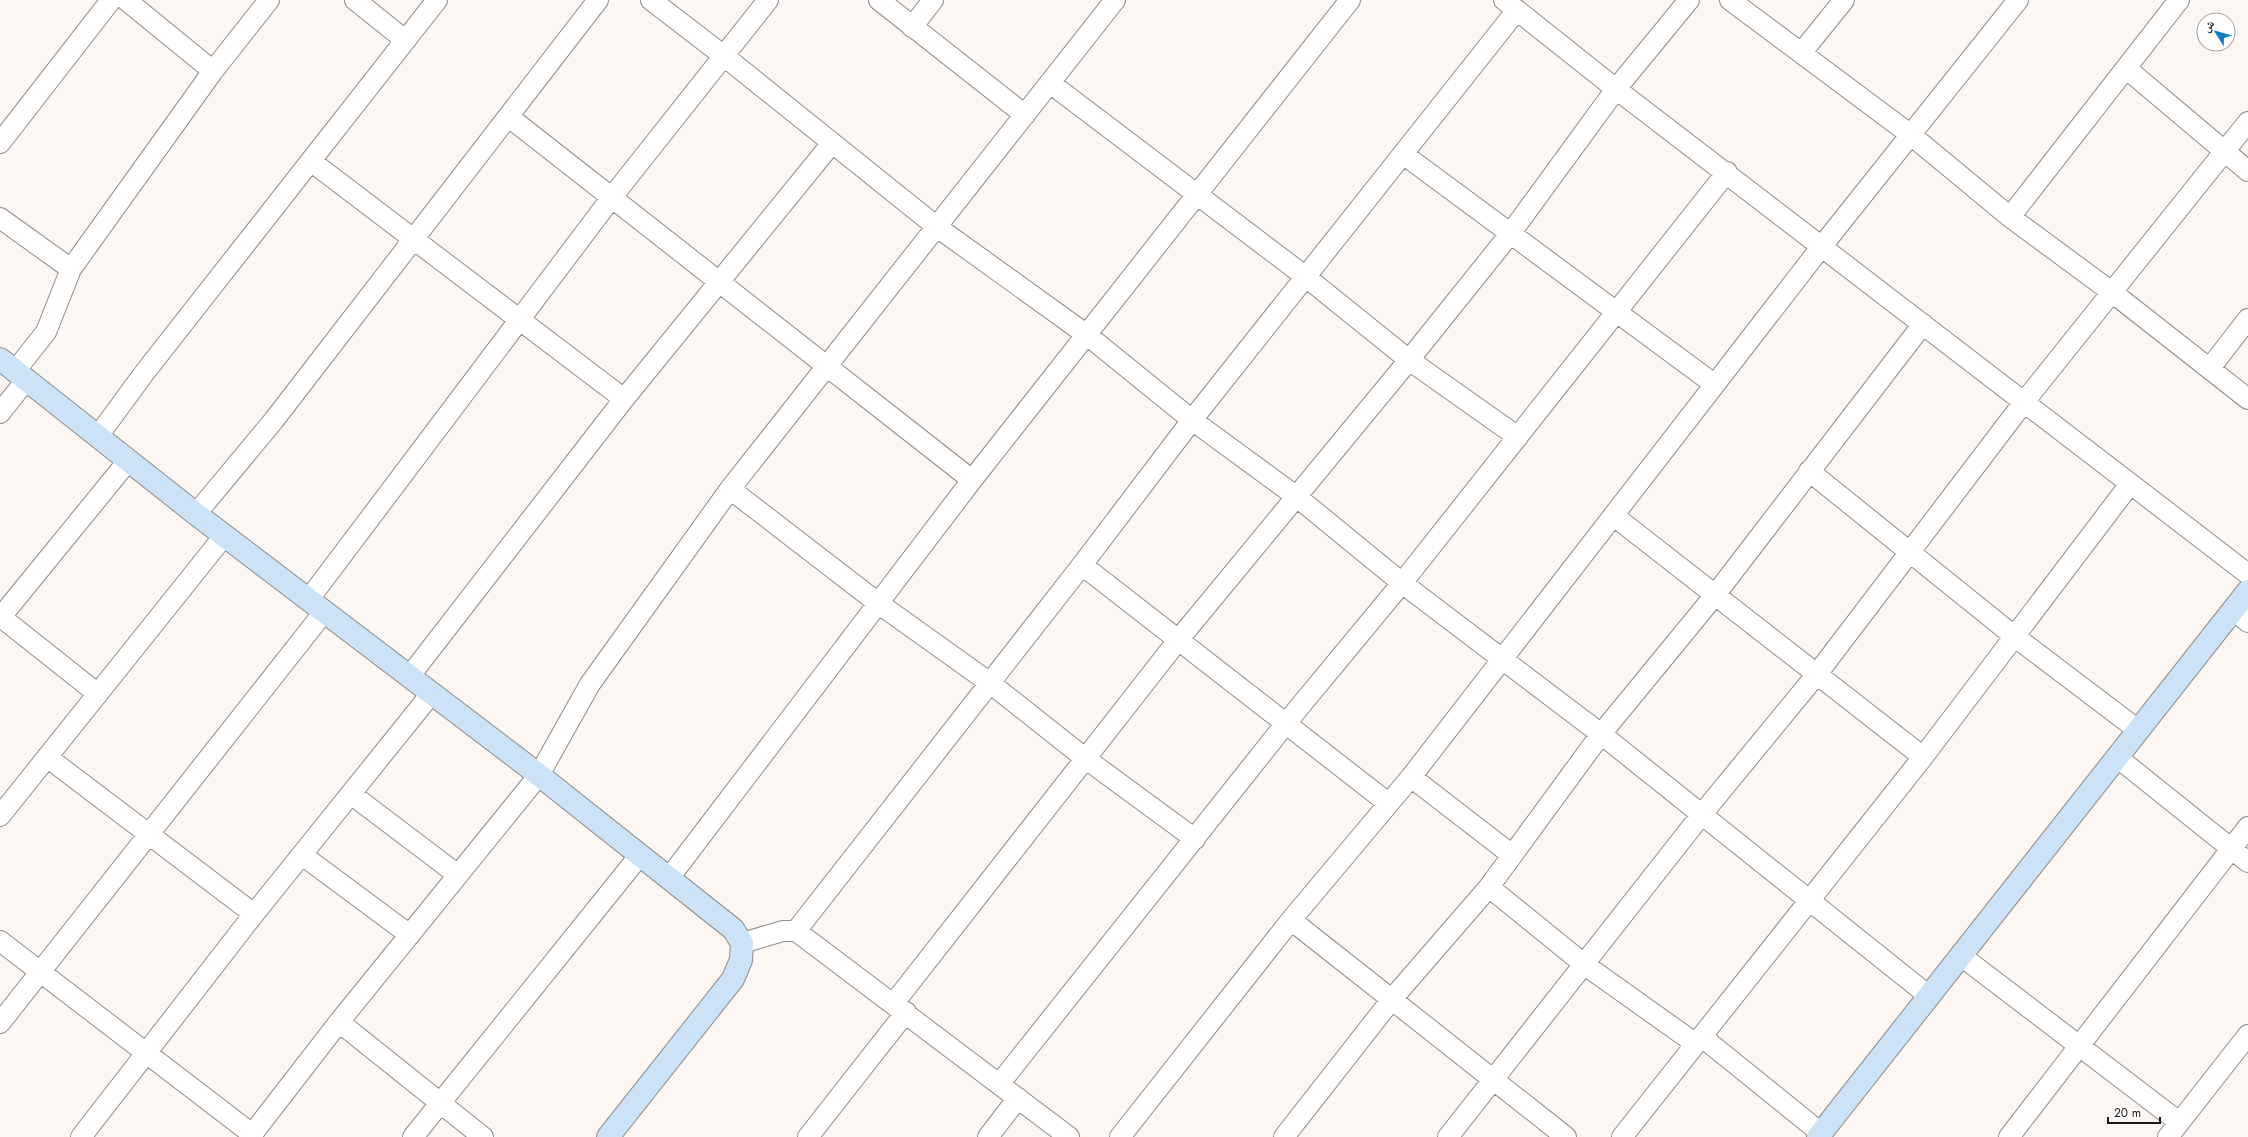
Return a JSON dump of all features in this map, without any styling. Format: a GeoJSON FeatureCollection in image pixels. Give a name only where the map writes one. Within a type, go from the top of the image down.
{"type":"FeatureCollection","features":[{"type":"Feature","properties":{"kind":"street"},"geometry":{"type":"LineString","coordinates":[[0,143],[111,0]]}},
{"type":"Feature","properties":{"kind":"street"},"geometry":{"type":"LineString","coordinates":[[126,0],[213,71]]}},
{"type":"Feature","properties":{"kind":"street"},"geometry":{"type":"LineString","coordinates":[[0,412],[14,370],[46,332],[71,270],[213,71],[269,0]]}},
{"type":"Feature","properties":{"kind":"street"},"geometry":{"type":"LineString","coordinates":[[355,0],[405,40]]}},
{"type":"Feature","properties":{"kind":"street"},"geometry":{"type":"LineString","coordinates":[[98,436],[145,372],[312,162],[437,0]]}},
{"type":"Feature","properties":{"kind":"street"},"geometry":{"type":"LineString","coordinates":[[196,514],[274,420],[598,0]]}},
{"type":"Feature","properties":{"kind":"street"},"geometry":{"type":"LineString","coordinates":[[651,0],[724,56],[937,227],[1087,335],[1192,420],[1297,497],[1402,582],[1601,734],[1929,996]]}},
{"type":"Feature","properties":{"kind":"street"},"geometry":{"type":"LineString","coordinates":[[0,1023],[149,834],[317,606],[520,319],[612,198],[768,0]]}},
{"type":"Feature","properties":{"kind":"street"},"geometry":{"type":"LineString","coordinates":[[878,0],[1025,115]]}},
{"type":"Feature","properties":{"kind":"street"},"geometry":{"type":"LineString","coordinates":[[912,27],[933,0]]}},
{"type":"Feature","properties":{"kind":"street"},"geometry":{"type":"LineString","coordinates":[[0,942],[146,1053],[251,1136],[339,1022],[538,775],[590,684],[730,490],[1115,0]]}},
{"type":"Feature","properties":{"kind":"street"},"geometry":{"type":"LineString","coordinates":[[669,878],[972,480],[1199,194],[1350,0]]}},
{"type":"Feature","properties":{"kind":"street"},"geometry":{"type":"LineString","coordinates":[[808,1137],[900,1007],[1086,759],[1179,640],[1409,360],[1510,234],[1616,89],[1689,0]]}},
{"type":"Feature","properties":{"kind":"street"},"geometry":{"type":"LineString","coordinates":[[1730,0],[1802,52],[1911,135],[2010,217],[2113,293],[2248,398]]}},
{"type":"Feature","properties":{"kind":"street"},"geometry":{"type":"LineString","coordinates":[[1802,52],[1844,0]]}},
{"type":"Feature","properties":{"kind":"street"},"geometry":{"type":"LineString","coordinates":[[1120,1137],[1291,920],[1411,777],[1502,658],[1614,516],[1714,384],[2018,0]]}},
{"type":"Feature","properties":{"kind":"street"},"geometry":{"type":"LineString","coordinates":[[2010,217],[2127,70],[2179,0]]}},
{"type":"Feature","properties":{"kind":"street"},"geometry":{"type":"LineString","coordinates":[[796,931],[1082,565],[1192,420],[1403,154],[1510,5],[1616,89],[1727,172],[2248,574]]}},
{"type":"Feature","properties":{"kind":"street"},"geometry":{"type":"LineString","coordinates":[[2127,70],[2248,171]]}},
{"type":"Feature","properties":{"kind":"street"},"geometry":{"type":"LineString","coordinates":[[1050,83],[1199,194],[1306,277],[1409,360],[1518,437]]}},
{"type":"Feature","properties":{"kind":"street"},"geometry":{"type":"LineString","coordinates":[[509,117],[972,480]]}},
{"type":"Feature","properties":{"kind":"street"},"geometry":{"type":"LineString","coordinates":[[1448,1137],[1585,965],[1702,814],[1817,674],[1908,552],[2024,402],[2113,293],[2248,122]]}},
{"type":"Feature","properties":{"kind":"street"},"geometry":{"type":"LineString","coordinates":[[409,677],[624,399],[718,281],[832,143]]}},
{"type":"Feature","properties":{"kind":"street"},"geometry":{"type":"LineString","coordinates":[[1403,154],[1714,384]]}},
{"type":"Feature","properties":{"kind":"street"},"geometry":{"type":"LineString","coordinates":[[312,162],[624,399]]}},
{"type":"Feature","properties":{"kind":"street"},"geometry":{"type":"LineString","coordinates":[[1000,1083],[1287,722],[1402,582],[1617,313],[1727,172]]}},
{"type":"Feature","properties":{"kind":"street"},"geometry":{"type":"LineString","coordinates":[[0,218],[71,270]]}},
{"type":"Feature","properties":{"kind":"street"},"geometry":{"type":"LineString","coordinates":[[2210,368],[2248,319]]}},
{"type":"Feature","properties":{"kind":"street"},"geometry":{"type":"LineString","coordinates":[[1284,1137],[1392,1000],[1489,887],[1601,734],[1715,595],[1923,324]]}},
{"type":"Feature","properties":{"kind":"street"},"geometry":{"type":"LineString","coordinates":[[14,370],[224,536],[538,775],[733,929],[742,943],[741,960],[733,979],[608,1137]]}},
{"type":"Feature","properties":{"kind":"street"},"geometry":{"type":"LineString","coordinates":[[98,694],[0,618],[128,461]]}},
{"type":"Feature","properties":{"kind":"street"},"geometry":{"type":"LineString","coordinates":[[1809,471],[2014,636],[2138,730]]}},
{"type":"Feature","properties":{"kind":"street"},"geometry":{"type":"LineString","coordinates":[[1622,1137],[1923,757],[2130,484]]}},
{"type":"Feature","properties":{"kind":"street"},"geometry":{"type":"LineString","coordinates":[[730,490],[878,603],[990,683],[1086,759],[1195,839]]}},
{"type":"Feature","properties":{"kind":"street"},"geometry":{"type":"LineString","coordinates":[[1614,516],[1923,757]]}},
{"type":"Feature","properties":{"kind":"street"},"geometry":{"type":"LineString","coordinates":[[0,816],[224,536]]}},
{"type":"Feature","properties":{"kind":"street"},"geometry":{"type":"LineString","coordinates":[[1082,565],[1287,722],[1388,804]]}},
{"type":"Feature","properties":{"kind":"street"},"geometry":{"type":"LineString","coordinates":[[1489,887],[1585,965],[1699,1040],[1819,1135],[1960,955],[2118,758],[2138,730],[2241,616],[2248,591]]}},
{"type":"Feature","properties":{"kind":"street"},"geometry":{"type":"LineString","coordinates":[[81,1137],[254,914],[431,694]]}},
{"type":"Feature","properties":{"kind":"street"},"geometry":{"type":"LineString","coordinates":[[47,757],[254,914]]}},
{"type":"Feature","properties":{"kind":"street"},"geometry":{"type":"LineString","coordinates":[[2118,758],[2248,862]]}},
{"type":"Feature","properties":{"kind":"street"},"geometry":{"type":"LineString","coordinates":[[1411,777],[1512,855]]}},
{"type":"Feature","properties":{"kind":"street"},"geometry":{"type":"LineString","coordinates":[[351,794],[458,874]]}},
{"type":"Feature","properties":{"kind":"street"},"geometry":{"type":"LineString","coordinates":[[2009,1137],[2248,827]]}},
{"type":"Feature","properties":{"kind":"street"},"geometry":{"type":"LineString","coordinates":[[302,855],[410,935]]}},
{"type":"Feature","properties":{"kind":"street"},"geometry":{"type":"LineString","coordinates":[[413,1137],[640,856]]}},
{"type":"Feature","properties":{"kind":"street"},"geometry":{"type":"LineString","coordinates":[[1291,920],[1566,1137]]}},
{"type":"Feature","properties":{"kind":"street"},"geometry":{"type":"LineString","coordinates":[[742,943],[783,931],[796,931],[900,1007],[1069,1137]]}},
{"type":"Feature","properties":{"kind":"street"},"geometry":{"type":"LineString","coordinates":[[1960,955],[2079,1046],[2174,1130],[2248,1035]]}},
{"type":"Feature","properties":{"kind":"street"},"geometry":{"type":"LineString","coordinates":[[339,1022],[483,1137]]}},
{"type":"Feature","properties":{"kind":"street"},"geometry":{"type":"LineString","coordinates":[[988,1137],[1018,1098]]}}]}
